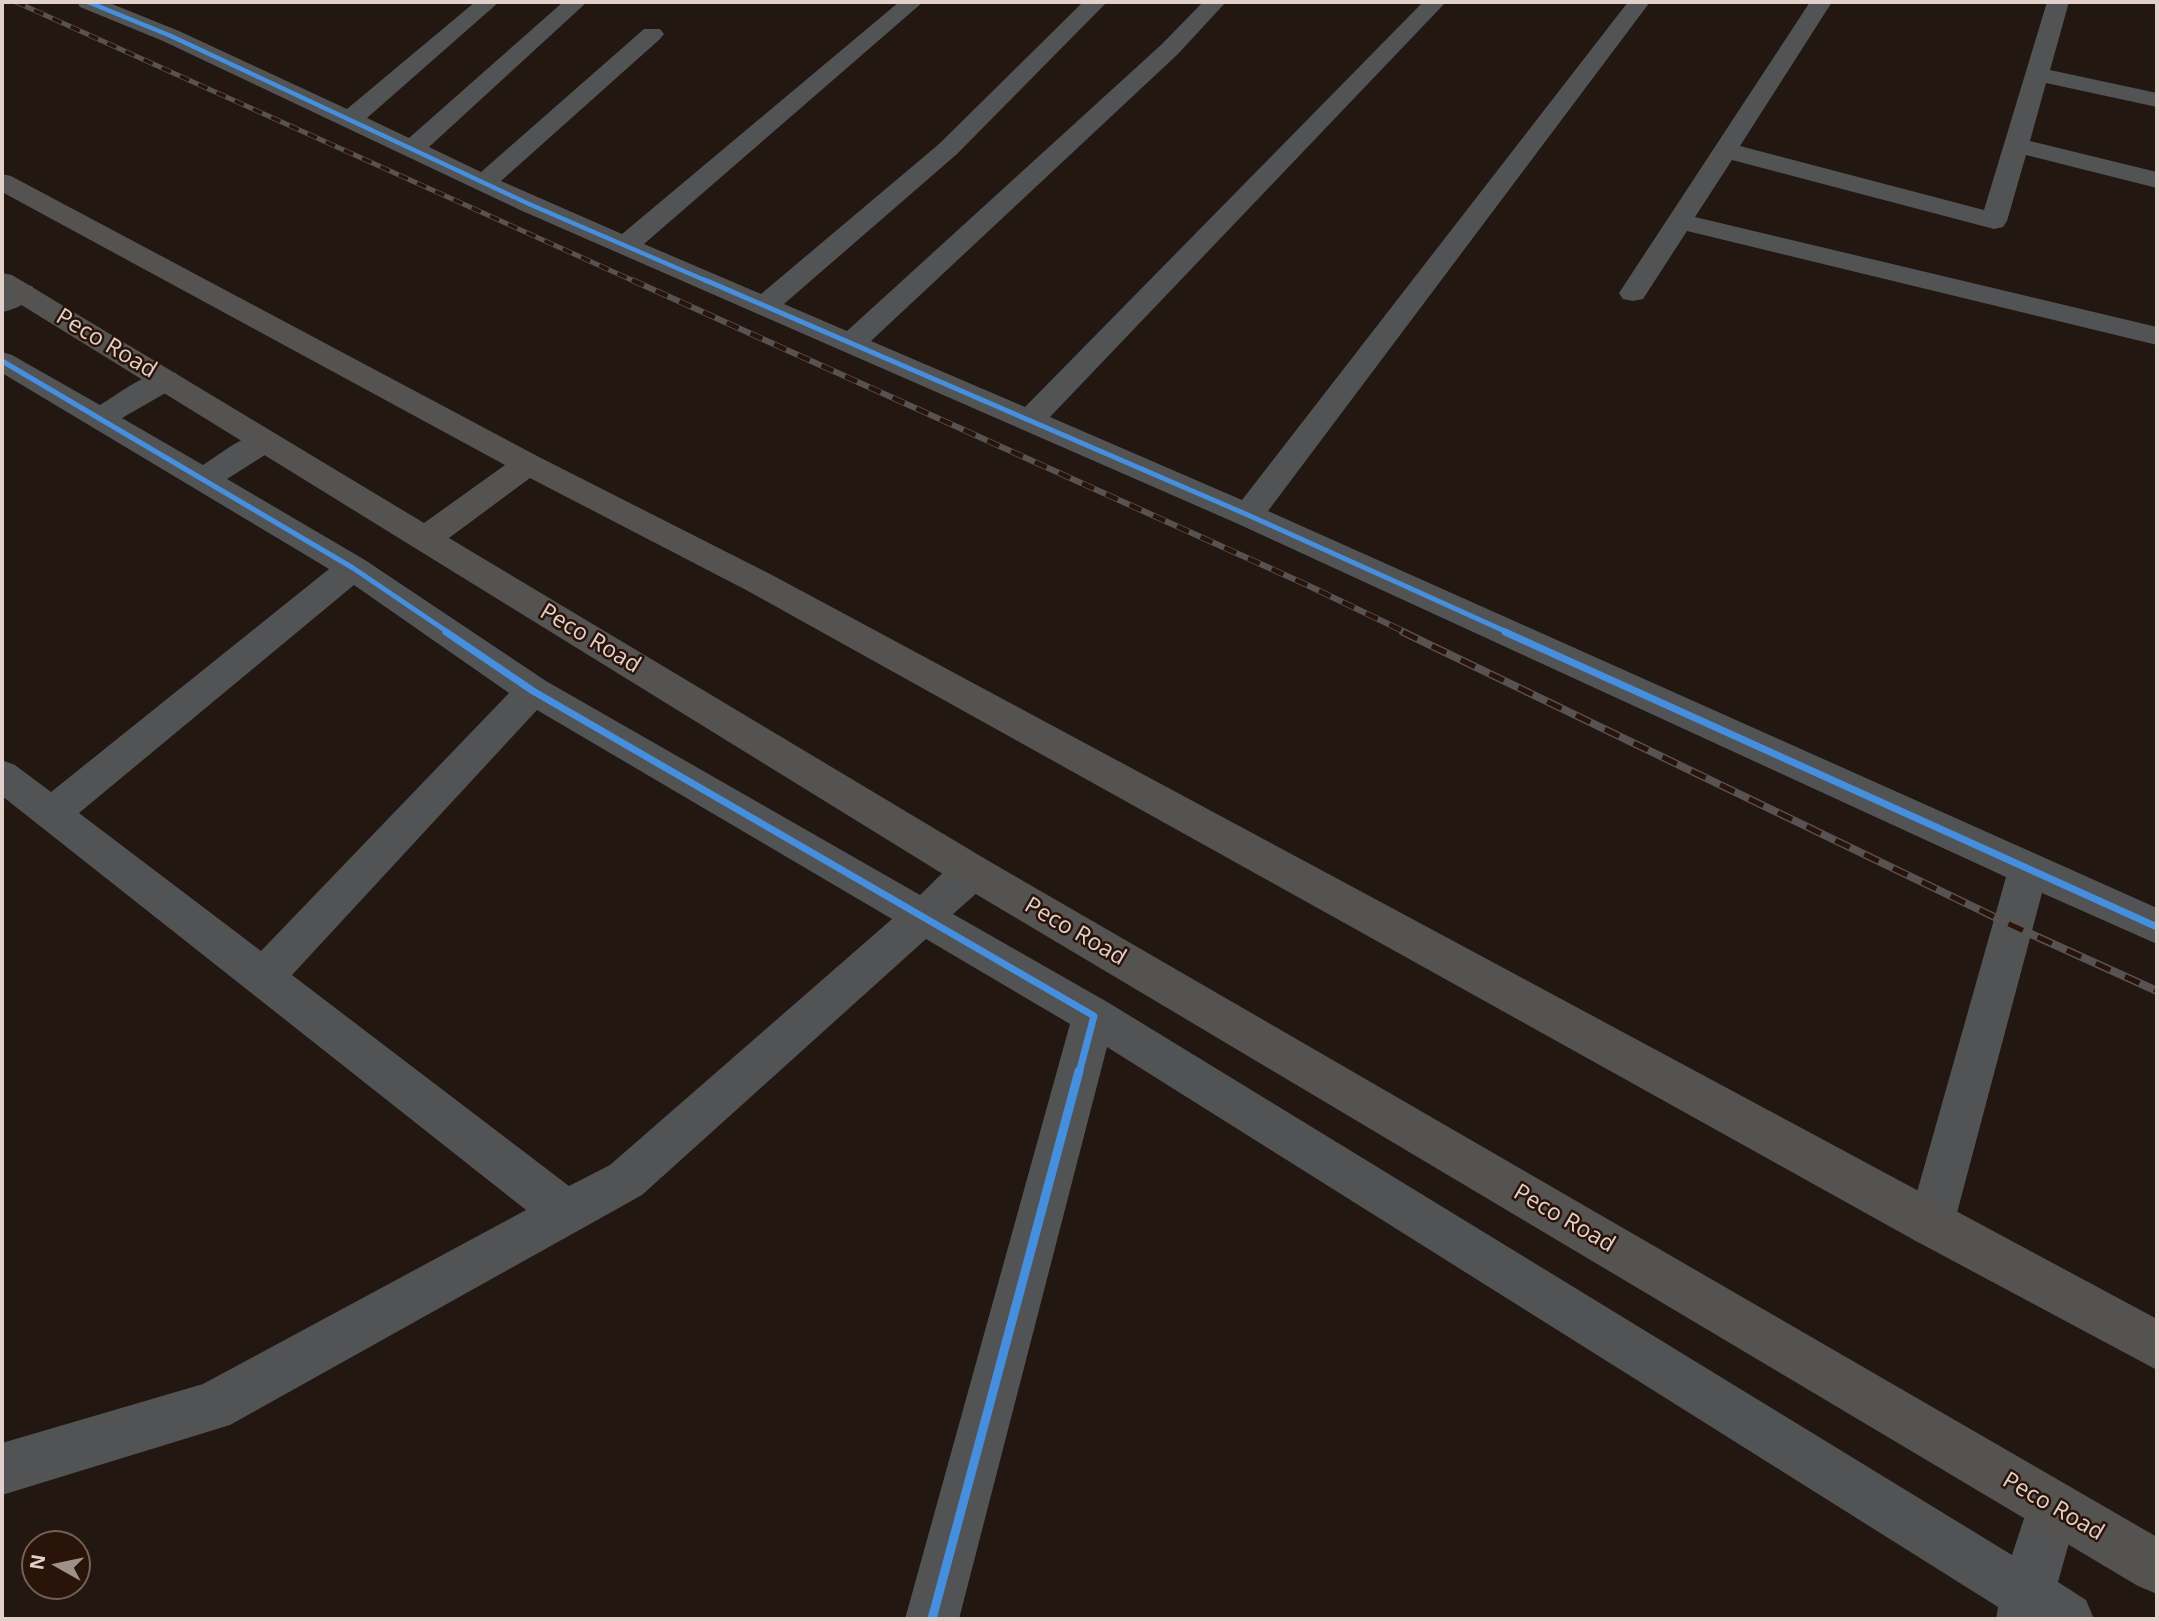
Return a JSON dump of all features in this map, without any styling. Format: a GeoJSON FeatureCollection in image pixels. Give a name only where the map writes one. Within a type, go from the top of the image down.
{"type":"FeatureCollection","features":[{"type":"Feature","properties":{"kind":"main road"},"geometry":{"type":"LineString","coordinates":[[2,182],[528,464],[760,583],[2157,1345]]}},
{"type":"Feature","properties":{"kind":"main road","name":"Peco Road"},"geometry":{"type":"LineString","coordinates":[[8,292],[165,380],[973,872],[2157,1567]]}},
{"type":"Feature","properties":{"kind":"main road"},"geometry":{"type":"LineString","coordinates":[[426,538],[528,464]]}},
{"type":"Feature","properties":{"kind":"street"},"geometry":{"type":"LineString","coordinates":[[350,120],[488,2]]}},
{"type":"Feature","properties":{"kind":"street"},"geometry":{"type":"LineString","coordinates":[[412,149],[576,2]]}},
{"type":"Feature","properties":{"kind":"street"},"geometry":{"type":"LineString","coordinates":[[625,246],[912,2]]}},
{"type":"Feature","properties":{"kind":"street"},"geometry":{"type":"LineString","coordinates":[[764,306],[948,149],[1097,2]]}},
{"type":"Feature","properties":{"kind":"street"},"geometry":{"type":"LineString","coordinates":[[851,343],[1170,49],[1214,2]]}},
{"type":"Feature","properties":{"kind":"street"},"geometry":{"type":"LineString","coordinates":[[1030,420],[1435,2]]}},
{"type":"Feature","properties":{"kind":"street"},"geometry":{"type":"LineString","coordinates":[[1248,514],[1639,2]]}},
{"type":"Feature","properties":{"kind":"street"},"geometry":{"type":"LineString","coordinates":[[1633,293],[1821,2]]}},
{"type":"Feature","properties":{"kind":"street"},"geometry":{"type":"LineString","coordinates":[[1725,150],[1994,220],[2058,2]]}},
{"type":"Feature","properties":{"kind":"street"},"geometry":{"type":"LineString","coordinates":[[95,3],[484,183],[1248,514],[2157,927]]}},
{"type":"Feature","properties":{"kind":"street"},"geometry":{"type":"LineString","coordinates":[[484,183],[652,34]]}},
{"type":"Feature","properties":{"kind":"street"},"geometry":{"type":"LineString","coordinates":[[2037,74],[2157,100]]}},
{"type":"Feature","properties":{"kind":"street"},"geometry":{"type":"LineString","coordinates":[[2016,145],[2157,180]]}},
{"type":"Feature","properties":{"kind":"street"},"geometry":{"type":"LineString","coordinates":[[1679,222],[2157,335]]}},
{"type":"Feature","properties":{"kind":"street"},"geometry":{"type":"LineString","coordinates":[[2,361],[353,568],[533,691],[1094,1016],[2039,1611],[2053,1507]]}},
{"type":"Feature","properties":{"kind":"street"},"geometry":{"type":"LineString","coordinates":[[99,419],[165,380]]}},
{"type":"Feature","properties":{"kind":"street"},"geometry":{"type":"LineString","coordinates":[[202,480],[265,441]]}},
{"type":"Feature","properties":{"kind":"street"},"geometry":{"type":"LineString","coordinates":[[52,813],[353,568]]}},
{"type":"Feature","properties":{"kind":"street"},"geometry":{"type":"LineString","coordinates":[[263,977],[533,691]]}},
{"type":"Feature","properties":{"kind":"street"},"geometry":{"type":"LineString","coordinates":[[2,775],[567,1213]]}},
{"type":"Feature","properties":{"kind":"street"},"geometry":{"type":"LineString","coordinates":[[1931,1224],[2028,870]]}},
{"type":"Feature","properties":{"kind":"street"},"geometry":{"type":"LineString","coordinates":[[2,1469],[212,1407],[626,1180],[973,872]]}},
{"type":"Feature","properties":{"kind":"street"},"geometry":{"type":"LineString","coordinates":[[932,1619],[1094,1016]]}},
{"type":"Feature","properties":{"kind":"railway"},"geometry":{"type":"LineString","coordinates":[[16,2],[636,282]]}},
{"type":"Feature","properties":{"kind":"railway"},"geometry":{"type":"LineString","coordinates":[[632,280],[1307,585],[1407,633]]}},
{"type":"Feature","properties":{"kind":"railway"},"geometry":{"type":"LineString","coordinates":[[1403,632],[2011,925],[2157,991]]}},
{"type":"Feature","properties":{"kind":"cycle path"},"geometry":{"type":"LineString","coordinates":[[88,2],[171,36],[529,204],[1248,515],[2157,927]]}},
{"type":"Feature","properties":{"kind":"cycle path"},"geometry":{"type":"LineString","coordinates":[[2,361],[353,568],[533,691],[1094,1016],[932,1619]]}}]}
